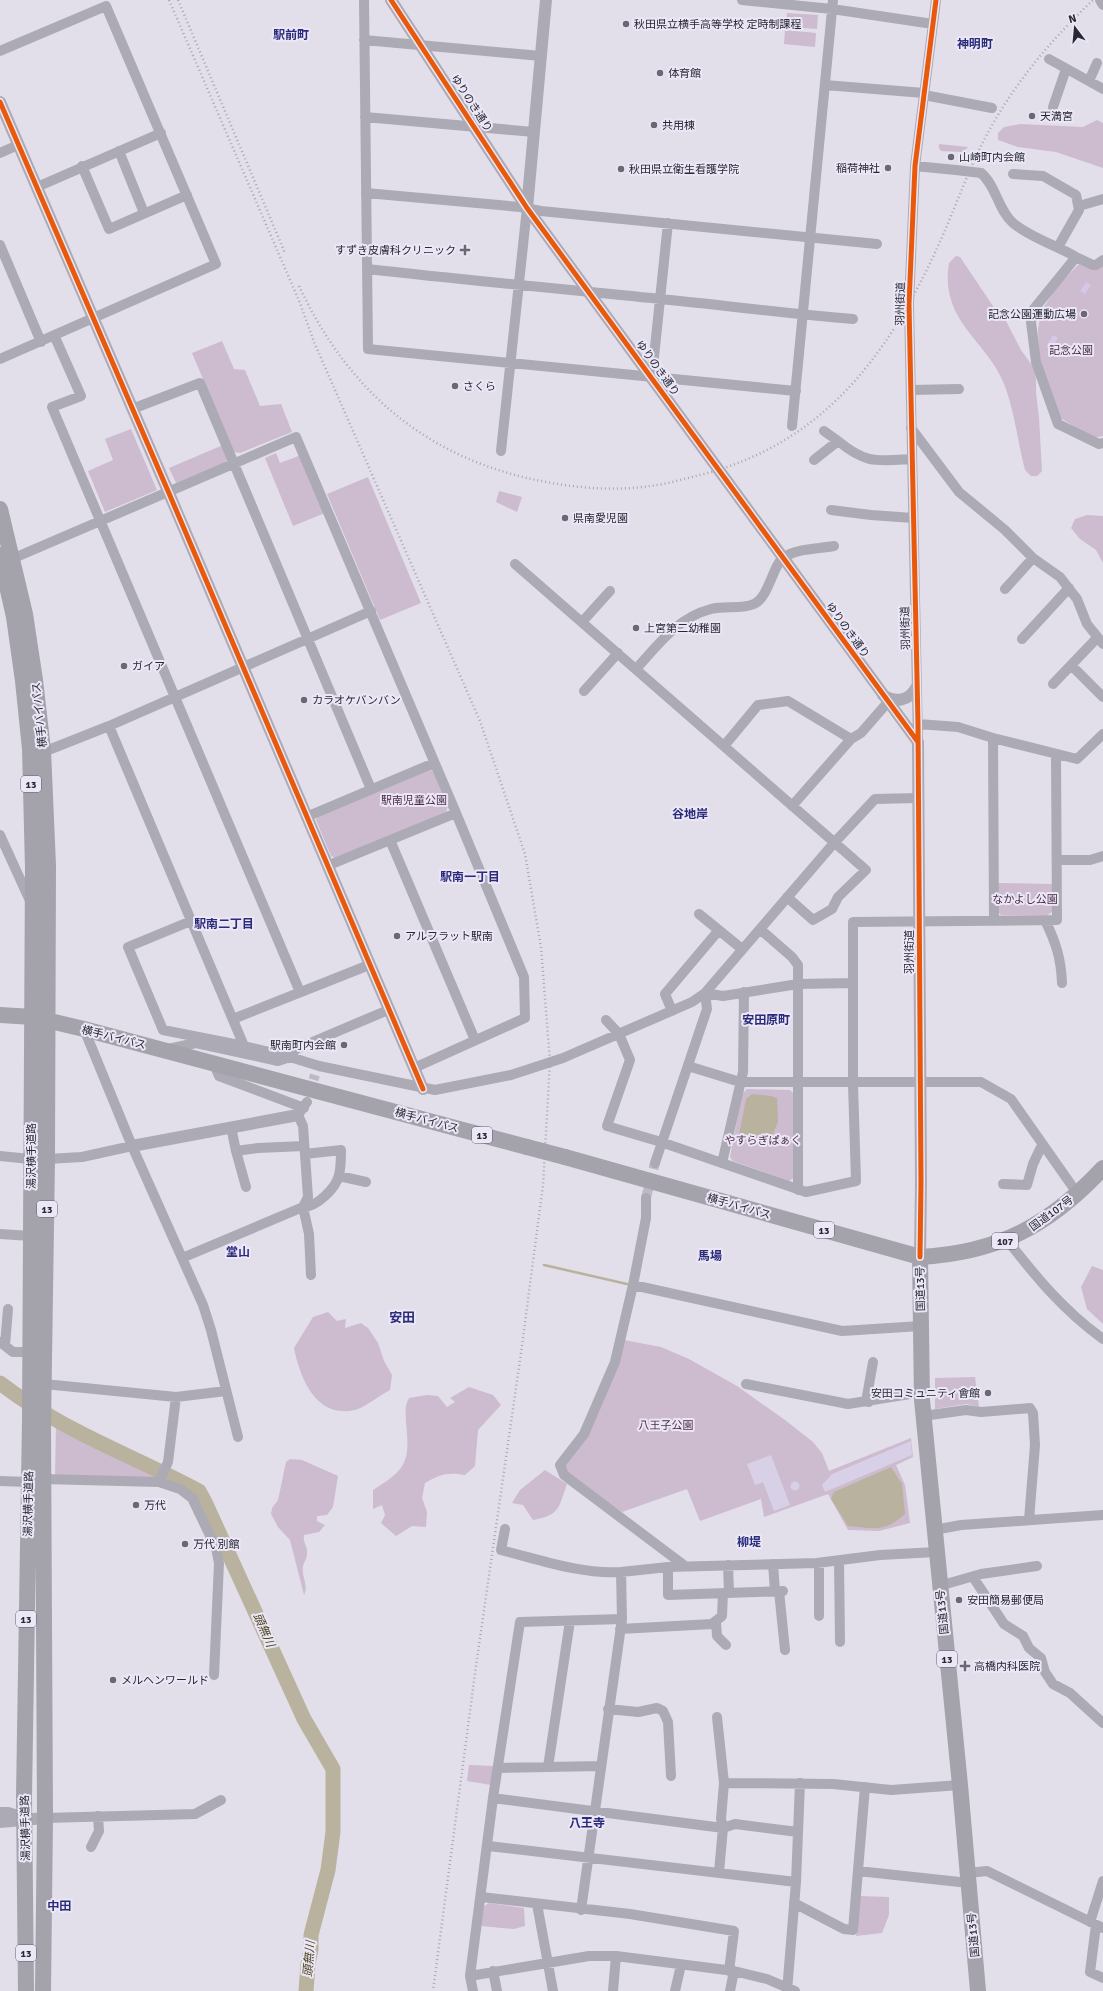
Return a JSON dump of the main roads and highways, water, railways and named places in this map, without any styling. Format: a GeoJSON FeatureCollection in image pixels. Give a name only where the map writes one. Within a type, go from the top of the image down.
{"type":"FeatureCollection","features":[{"type":"Feature","properties":{"kind":"highway","name":"横手バイパス"},"geometry":{"type":"LineString","coordinates":[[0,508],[4,560],[14,617],[30,748],[33,908],[41,1019]]}},
{"type":"Feature","properties":{"kind":"highway","name":"横手バイパス"},"geometry":{"type":"LineString","coordinates":[[4,560],[32,658],[43,750],[48,865],[41,1019]]}},
{"type":"Feature","properties":{"kind":"highway"},"geometry":{"type":"LineString","coordinates":[[0,1015],[41,1019]]}},
{"type":"Feature","properties":{"kind":"highway","name":"横手バイパス"},"geometry":{"type":"LineString","coordinates":[[41,1019],[213,1062],[565,1157],[920,1256]]}},
{"type":"Feature","properties":{"kind":"highway","name":"湯沢横手道路"},"geometry":{"type":"LineString","coordinates":[[26,1991],[25,1819],[47,1159],[41,1019]]}},
{"type":"Feature","properties":{"kind":"highway","name":"湯沢横手道路"},"geometry":{"type":"LineString","coordinates":[[39,1389],[29,1352],[31,1236],[30,1159],[41,1019]]}},
{"type":"Feature","properties":{"kind":"highway","name":"国道107号"},"geometry":{"type":"LineString","coordinates":[[920,1256],[944,1255],[1007,1240],[1049,1216],[1077,1193],[1103,1168]]}},
{"type":"Feature","properties":{"kind":"highway","name":"国道13号"},"geometry":{"type":"LineString","coordinates":[[920,1256],[923,1416],[960,1785],[978,1991]]}},
{"type":"Feature","properties":{"kind":"highway","name":"湯沢横手道路"},"geometry":{"type":"LineString","coordinates":[[36,1480],[45,1818],[42,1991]]}},
{"type":"Feature","properties":{"kind":"waterway"},"geometry":{"type":"LineString","coordinates":[[544,1265],[627,1284]]}},
{"type":"Feature","properties":{"kind":"waterway","name":"頭無川"},"geometry":{"type":"LineString","coordinates":[[0,1383],[47,1415],[199,1491],[205,1502],[304,1719],[333,1769],[333,1832],[328,1870],[311,1935],[311,1949],[308,1964],[306,1991]]}},
{"type":"Feature","properties":{"kind":"tunnel"},"geometry":{"type":"LineString","coordinates":[[309,1094],[315,1075]]}},
{"type":"Feature","properties":{"kind":"tunnel"},"geometry":{"type":"LineString","coordinates":[[646,1198],[655,1163]]}},
{"type":"Feature","properties":{"kind":"railway"},"geometry":{"type":"LineString","coordinates":[[169,0],[300,303],[314,342],[480,721],[525,854],[541,947],[550,1062],[543,1185],[521,1353],[476,1666],[433,1991]]}},
{"type":"Feature","properties":{"kind":"railway"},"geometry":{"type":"LineString","coordinates":[[178,0],[285,253]]}},
{"type":"Feature","properties":{"kind":"railway"},"geometry":{"type":"LineString","coordinates":[[299,286],[318,322],[339,355],[363,384],[390,410],[419,432],[452,451],[488,466],[527,478],[557,484],[588,488],[619,489],[669,483],[743,461],[782,442],[816,418],[846,390],[873,359],[897,324],[918,286],[945,231],[983,141],[1001,109],[1050,44],[1093,0]]}},
{"type":"Feature","properties":{"kind":"place","name":"秋田県立横手高等学校 定時制課程"},"geometry":{"type":"Point","coordinates":[626,24]}},
{"type":"Feature","properties":{"kind":"place","name":"体育館"},"geometry":{"type":"Point","coordinates":[660,73]}},
{"type":"Feature","properties":{"kind":"place","name":"天満宮"},"geometry":{"type":"Point","coordinates":[1032,116]}},
{"type":"Feature","properties":{"kind":"place","name":"共用棟"},"geometry":{"type":"Point","coordinates":[654,125]}},
{"type":"Feature","properties":{"kind":"place","name":"山崎町内会館"},"geometry":{"type":"Point","coordinates":[951,157]}},
{"type":"Feature","properties":{"kind":"place","name":"稲荷神社"},"geometry":{"type":"Point","coordinates":[888,168]}},
{"type":"Feature","properties":{"kind":"place","name":"秋田県立衛生看護学院"},"geometry":{"type":"Point","coordinates":[621,169]}},
{"type":"Feature","properties":{"kind":"place","name":"すずき皮膚科クリニック"},"geometry":{"type":"Point","coordinates":[465,250]}},
{"type":"Feature","properties":{"kind":"place","name":"記念公園運動広場"},"geometry":{"type":"Point","coordinates":[1084,314]}},
{"type":"Feature","properties":{"kind":"place","name":"さくら"},"geometry":{"type":"Point","coordinates":[455,386]}},
{"type":"Feature","properties":{"kind":"place","name":"県南愛児園"},"geometry":{"type":"Point","coordinates":[565,518]}},
{"type":"Feature","properties":{"kind":"place","name":"上宮第二幼稚園"},"geometry":{"type":"Point","coordinates":[636,628]}},
{"type":"Feature","properties":{"kind":"place","name":"ガイア"},"geometry":{"type":"Point","coordinates":[124,666]}},
{"type":"Feature","properties":{"kind":"place","name":"カラオケバンバン"},"geometry":{"type":"Point","coordinates":[304,700]}},
{"type":"Feature","properties":{"kind":"place","name":"アルフラット駅南"},"geometry":{"type":"Point","coordinates":[397,936]}},
{"type":"Feature","properties":{"kind":"place","name":"駅南町内会館"},"geometry":{"type":"Point","coordinates":[344,1045]}},
{"type":"Feature","properties":{"kind":"place","name":"安田コミュニティ會館"},"geometry":{"type":"Point","coordinates":[988,1393]}},
{"type":"Feature","properties":{"kind":"place","name":"万代"},"geometry":{"type":"Point","coordinates":[136,1505]}},
{"type":"Feature","properties":{"kind":"place","name":"万代 別館"},"geometry":{"type":"Point","coordinates":[185,1544]}},
{"type":"Feature","properties":{"kind":"place","name":"安田簡易郵便局"},"geometry":{"type":"Point","coordinates":[959,1600]}},
{"type":"Feature","properties":{"kind":"place","name":"高橋内科医院"},"geometry":{"type":"Point","coordinates":[965,1666]}},
{"type":"Feature","properties":{"kind":"place","name":"メルヘンワールド"},"geometry":{"type":"Point","coordinates":[113,1680]}},
{"type":"Feature","properties":{"kind":"district","name":"駅前町"},"geometry":{"type":"Point","coordinates":[291,35]}},
{"type":"Feature","properties":{"kind":"district","name":"神明町"},"geometry":{"type":"Point","coordinates":[975,44]}},
{"type":"Feature","properties":{"kind":"district","name":"谷地岸"},"geometry":{"type":"Point","coordinates":[690,814]}},
{"type":"Feature","properties":{"kind":"district","name":"駅南一丁目"},"geometry":{"type":"Point","coordinates":[470,877]}},
{"type":"Feature","properties":{"kind":"district","name":"駅南二丁目"},"geometry":{"type":"Point","coordinates":[224,924]}},
{"type":"Feature","properties":{"kind":"district","name":"安田原町"},"geometry":{"type":"Point","coordinates":[766,1020]}},
{"type":"Feature","properties":{"kind":"district","name":"堂山"},"geometry":{"type":"Point","coordinates":[238,1252]}},
{"type":"Feature","properties":{"kind":"district","name":"馬場"},"geometry":{"type":"Point","coordinates":[710,1256]}},
{"type":"Feature","properties":{"kind":"district","name":"安田"},"geometry":{"type":"Point","coordinates":[402,1317]}},
{"type":"Feature","properties":{"kind":"district","name":"柳堤"},"geometry":{"type":"Point","coordinates":[749,1542]}},
{"type":"Feature","properties":{"kind":"district","name":"八王寺"},"geometry":{"type":"Point","coordinates":[587,1823]}},
{"type":"Feature","properties":{"kind":"district","name":"中田"},"geometry":{"type":"Point","coordinates":[59,1906]}},
{"type":"Feature","properties":{"kind":"park label","name":"記念公園"},"geometry":{"type":"Point","coordinates":[1071,350]}},
{"type":"Feature","properties":{"kind":"park label","name":"駅南児童公園"},"geometry":{"type":"Point","coordinates":[414,800]}},
{"type":"Feature","properties":{"kind":"park label","name":"なかよし公園"},"geometry":{"type":"Point","coordinates":[1025,899]}},
{"type":"Feature","properties":{"kind":"park label","name":"やすらぎぱぁく"},"geometry":{"type":"Point","coordinates":[763,1140]}},
{"type":"Feature","properties":{"kind":"park label","name":"八王子公園"},"geometry":{"type":"Point","coordinates":[666,1425]}}]}
